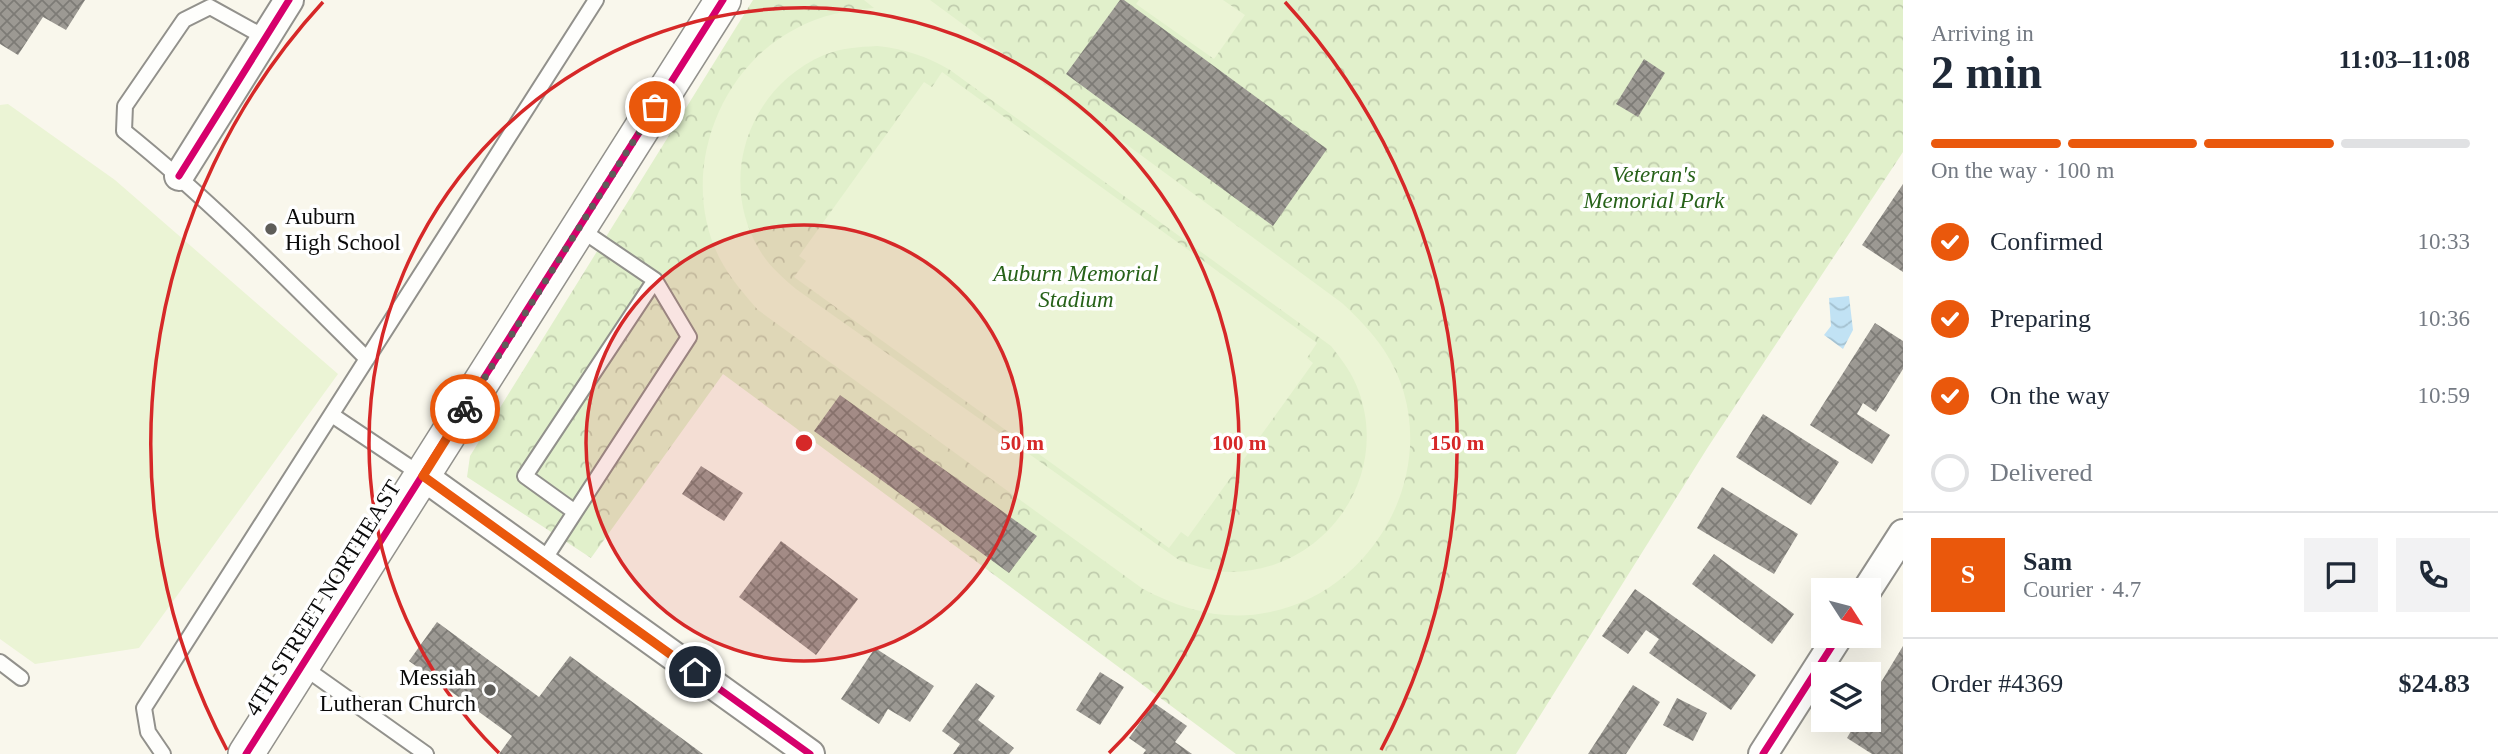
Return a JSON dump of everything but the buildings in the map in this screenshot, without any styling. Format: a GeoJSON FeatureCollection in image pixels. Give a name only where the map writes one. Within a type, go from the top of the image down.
{"type":"FeatureCollection","features":[{"type":"Feature","properties":{"kind":"street"},"geometry":{"type":"LineString","coordinates":[[179,176],[289,0]]}},
{"type":"Feature","properties":{"kind":"street","name":"4TH STREET NORTHEAST"},"geometry":{"type":"LineString","coordinates":[[246,754],[723,0]]}},
{"type":"Feature","properties":{"kind":"street"},"geometry":{"type":"LineString","coordinates":[[423,476],[796,750]]}},
{"type":"Feature","properties":{"kind":"street"},"geometry":{"type":"LineString","coordinates":[[1875,578],[1903,534]]}},
{"type":"Feature","properties":{"kind":"street"},"geometry":{"type":"LineString","coordinates":[[1763,754],[1831,648]]}},
{"type":"Feature","properties":{"kind":"lane"},"geometry":{"type":"LineString","coordinates":[[163,754],[148,732],[144,708],[596,0]]}},
{"type":"Feature","properties":{"kind":"lane"},"geometry":{"type":"LineString","coordinates":[[266,38],[209,7],[184,20],[125,106],[124,131],[179,176],[236,229],[367,359]]}},
{"type":"Feature","properties":{"kind":"lane"},"geometry":{"type":"LineString","coordinates":[[542,563],[689,337],[655,280],[580,229]]}},
{"type":"Feature","properties":{"kind":"lane"},"geometry":{"type":"LineString","coordinates":[[575,512],[525,476],[655,280]]}},
{"type":"Feature","properties":{"kind":"lane"},"geometry":{"type":"LineString","coordinates":[[332,415],[423,476]]}},
{"type":"Feature","properties":{"kind":"lane"},"geometry":{"type":"LineString","coordinates":[[0,662],[21,678]]}},
{"type":"Feature","properties":{"kind":"lane"},"geometry":{"type":"LineString","coordinates":[[302,666],[426,754]]}},
{"type":"Feature","properties":{"kind":"green space","name":"Auburn Memorial Stadium"},"geometry":{"type":"Polygon","coordinates":[[[753,0],[1903,0],[1903,152],[1708,447],[1516,754],[1236,754],[723,374],[591,558],[467,477],[470,456],[753,0]]]}},
{"type":"Feature","properties":{"kind":"green space"},"geometry":{"type":"Polygon","coordinates":[[[864,0],[930,0],[1342,303],[1370,331],[1384,350],[1403,389],[1410,430],[1407,471],[1394,510],[1374,545],[1345,575],[1310,598],[1253,615],[1205,612],[1173,603],[1143,589],[758,310],[742,292],[720,259],[708,228],[703,194],[705,161],[712,128],[726,98],[745,70],[769,46],[815,20],[874,8],[864,0]],[[877,46],[850,48],[824,55],[798,70],[776,89],[759,112],[748,137],[741,165],[741,193],[747,222],[759,249],[771,266],[796,289],[1179,560],[1224,572],[1264,568],[1295,556],[1321,538],[1342,514],[1357,487],[1365,457],[1366,425],[1359,392],[1350,373],[1331,346],[950,70],[906,51],[877,46]]]}},
{"type":"Feature","properties":{"kind":"green space"},"geometry":{"type":"Polygon","coordinates":[[[1139,0],[1223,0],[1245,15],[1214,59],[1136,4],[1139,0]]]}},
{"type":"Feature","properties":{"kind":"green space"},"geometry":{"type":"Polygon","coordinates":[[[942,72],[1317,343],[1307,358],[1313,363],[1188,537],[1181,532],[1169,548],[794,277],[806,261],[799,256],[924,82],[932,87],[942,72]]]}},
{"type":"Feature","properties":{"kind":"green space"},"geometry":{"type":"Polygon","coordinates":[[[8,104],[115,180],[338,374],[139,648],[35,664],[0,639],[0,105],[8,104]]]}},
{"type":"Feature","properties":{"kind":"water"},"geometry":{"type":"Polygon","coordinates":[[[1849,296],[1853,330],[1843,349],[1824,335],[1831,326],[1829,298],[1849,296]]]}},
{"type":"Feature","properties":{"kind":"cycle path"},"geometry":{"type":"LineString","coordinates":[[179,176],[289,0]]}},
{"type":"Feature","properties":{"kind":"cycle path"},"geometry":{"type":"LineString","coordinates":[[246,754],[723,0]]}},
{"type":"Feature","properties":{"kind":"cycle path"},"geometry":{"type":"LineString","coordinates":[[423,476],[810,754]]}},
{"type":"Feature","properties":{"kind":"cycle path"},"geometry":{"type":"LineString","coordinates":[[1763,754],[1831,648]]}},
{"type":"Feature","properties":{"kind":"way so far"},"geometry":{"type":"LineString","coordinates":[[465,409],[655,107]]}},
{"type":"Feature","properties":{"kind":"place","name":"Auburn High School"},"geometry":{"type":"Point","coordinates":[271,229]}},
{"type":"Feature","properties":{"kind":"place","name":"Messiah Lutheran Church"},"geometry":{"type":"Point","coordinates":[490,690]}},
{"type":"Feature","properties":{"kind":"route"},"geometry":{"type":"LineString","coordinates":[[465,409],[423,476],[695,672]]}},
{"type":"Feature","properties":{"kind":"park label","name":"Veteran's Memorial Park"},"geometry":{"type":"Point","coordinates":[1654,187]}}]}
